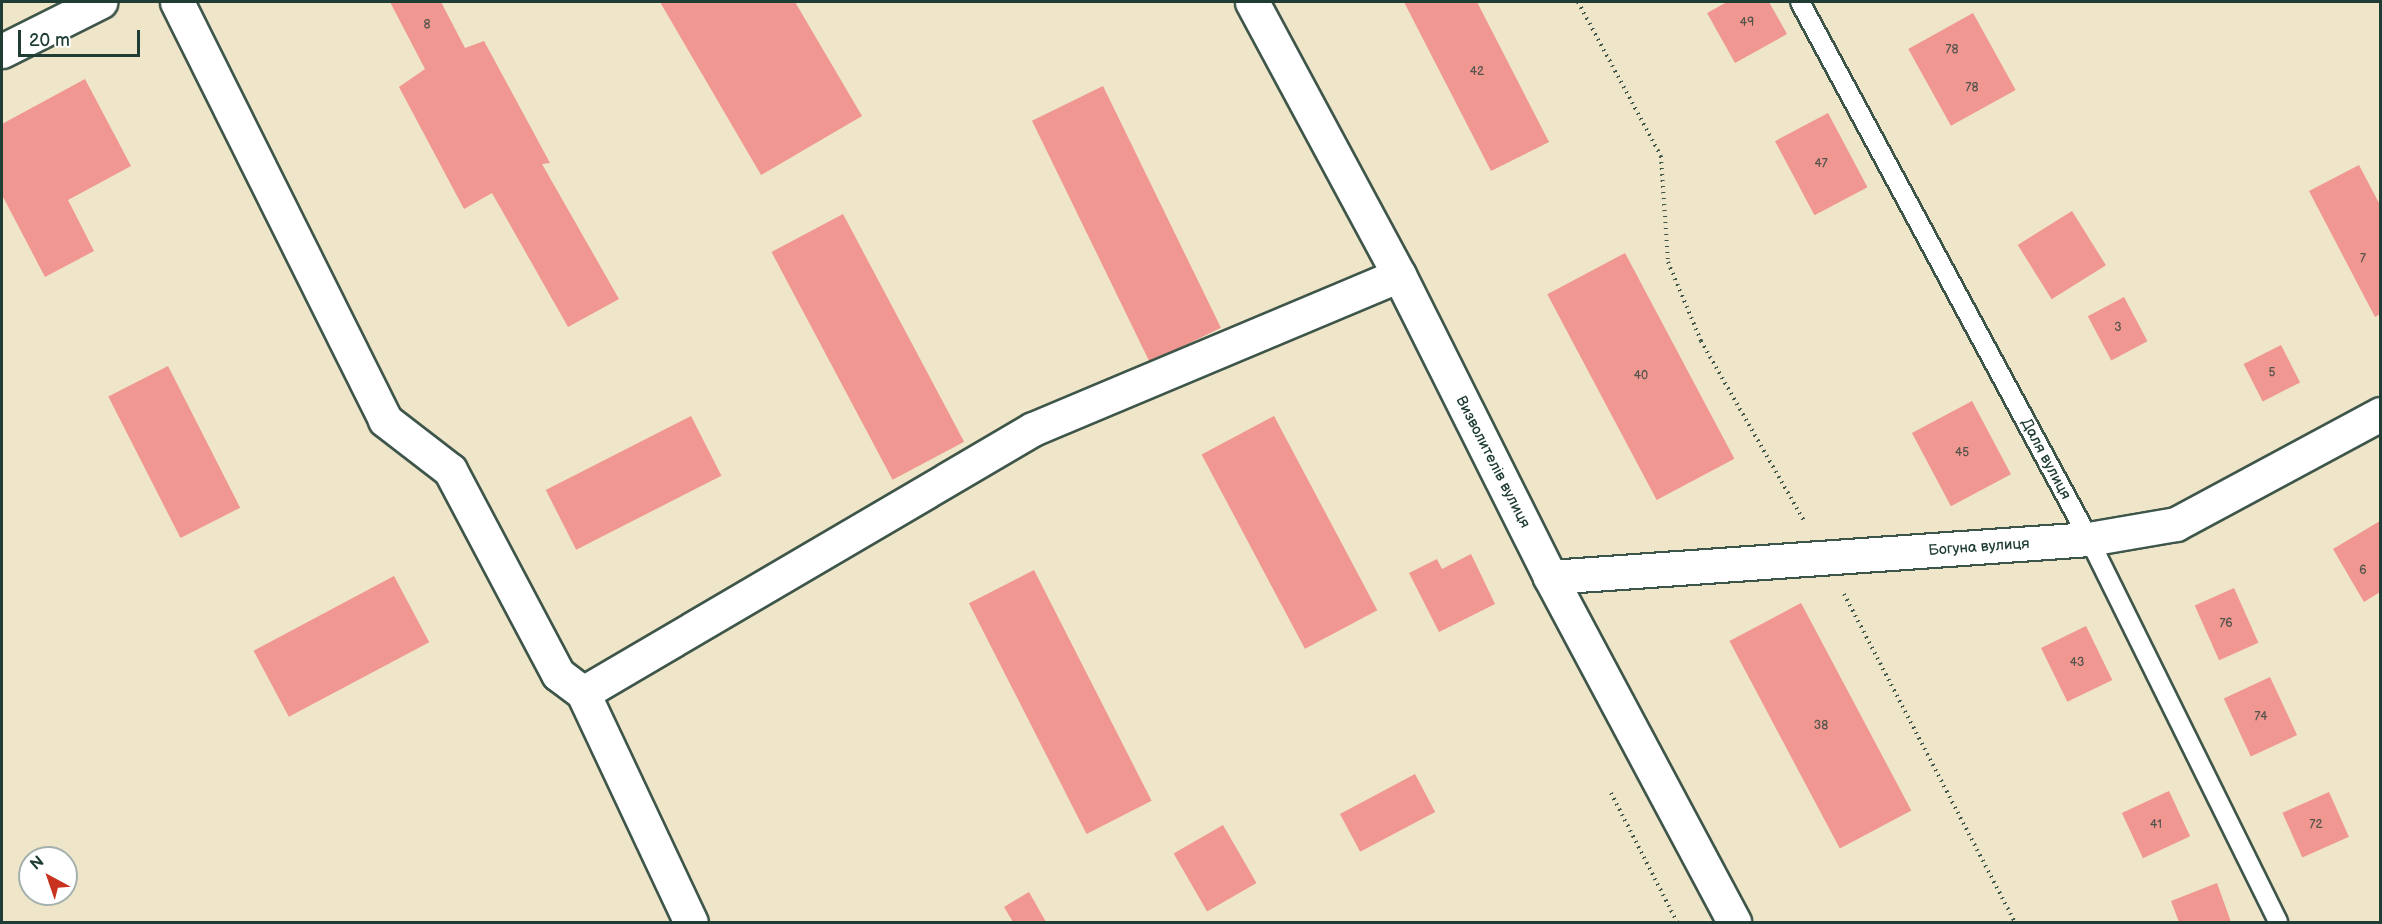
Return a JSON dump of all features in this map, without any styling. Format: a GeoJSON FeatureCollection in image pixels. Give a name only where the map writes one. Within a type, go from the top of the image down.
{"type":"FeatureCollection","features":[{"type":"Feature","properties":{"kind":"street"},"geometry":{"type":"LineString","coordinates":[[2,51],[100,2]]}},
{"type":"Feature","properties":{"kind":"street"},"geometry":{"type":"LineString","coordinates":[[177,2],[385,420],[450,470],[558,674],[583,693],[691,922]]}},
{"type":"Feature","properties":{"kind":"street","name":"Визволителів вулиця"},"geometry":{"type":"LineString","coordinates":[[1252,2],[1399,275],[1550,577],[1734,922]]}},
{"type":"Feature","properties":{"kind":"street"},"geometry":{"type":"LineString","coordinates":[[583,693],[1033,429],[1399,275]]}},
{"type":"Feature","properties":{"kind":"street","name":"Богуна вулиця"},"geometry":{"type":"LineString","coordinates":[[1550,577],[2088,539],[2176,524],[2380,414]]}},
{"type":"Feature","properties":{"kind":"lane","name":"Даля вулиця"},"geometry":{"type":"LineString","coordinates":[[1800,2],[2088,539],[2278,922]]}},
{"type":"Feature","properties":{"kind":"path"},"geometry":{"type":"LineString","coordinates":[[1578,2],[1661,156],[1668,262],[1701,341],[1826,558],[2015,922]]}},
{"type":"Feature","properties":{"kind":"path"},"geometry":{"type":"LineString","coordinates":[[1611,793],[1677,922]]}},
{"type":"Feature","properties":{"kind":"building"},"geometry":{"type":"Polygon","coordinates":[[[390,2],[441,2],[465,48],[484,41],[550,163],[542,164],[619,299],[568,327],[492,193],[464,209],[399,87],[425,69],[390,2]]]}},
{"type":"Feature","properties":{"kind":"building"},"geometry":{"type":"Polygon","coordinates":[[[660,2],[795,2],[862,116],[761,175],[660,2]]]}},
{"type":"Feature","properties":{"kind":"building"},"geometry":{"type":"Polygon","coordinates":[[[1404,2],[1477,2],[1549,142],[1491,171],[1404,2]]]}},
{"type":"Feature","properties":{"kind":"building"},"geometry":{"type":"Polygon","coordinates":[[[1727,2],[1769,2],[1787,34],[1735,63],[1707,13],[1727,2]]]}},
{"type":"Feature","properties":{"kind":"building"},"geometry":{"type":"Polygon","coordinates":[[[1973,13],[2016,90],[1951,126],[1908,49],[1973,13]]]}},
{"type":"Feature","properties":{"kind":"building"},"geometry":{"type":"Polygon","coordinates":[[[85,79],[131,166],[68,200],[94,251],[45,277],[2,195],[2,124],[85,79]]]}},
{"type":"Feature","properties":{"kind":"building"},"geometry":{"type":"Polygon","coordinates":[[[1103,86],[1221,328],[1150,362],[1032,121],[1103,86]]]}},
{"type":"Feature","properties":{"kind":"building"},"geometry":{"type":"Polygon","coordinates":[[[1828,113],[1867,187],[1814,215],[1775,141],[1828,113]]]}},
{"type":"Feature","properties":{"kind":"building"},"geometry":{"type":"Polygon","coordinates":[[[2359,165],[2380,205],[2380,314],[2375,317],[2309,191],[2359,165]]]}},
{"type":"Feature","properties":{"kind":"building"},"geometry":{"type":"Polygon","coordinates":[[[2072,211],[2106,265],[2052,299],[2018,245],[2072,211]]]}},
{"type":"Feature","properties":{"kind":"building"},"geometry":{"type":"Polygon","coordinates":[[[843,214],[964,442],[893,480],[771,252],[843,214]]]}},
{"type":"Feature","properties":{"kind":"building"},"geometry":{"type":"Polygon","coordinates":[[[1625,253],[1734,459],[1657,500],[1547,294],[1625,253]]]}},
{"type":"Feature","properties":{"kind":"building"},"geometry":{"type":"Polygon","coordinates":[[[2124,297],[2147,341],[2111,360],[2088,316],[2124,297]]]}},
{"type":"Feature","properties":{"kind":"building"},"geometry":{"type":"Polygon","coordinates":[[[2281,345],[2300,382],[2263,401],[2244,364],[2281,345]]]}},
{"type":"Feature","properties":{"kind":"building"},"geometry":{"type":"Polygon","coordinates":[[[168,366],[240,508],[180,538],[108,396],[168,366]]]}},
{"type":"Feature","properties":{"kind":"building"},"geometry":{"type":"Polygon","coordinates":[[[1972,401],[2011,474],[1951,506],[1912,433],[1972,401]]]}},
{"type":"Feature","properties":{"kind":"building"},"geometry":{"type":"Polygon","coordinates":[[[691,416],[721,476],[576,550],[546,490],[691,416]]]}},
{"type":"Feature","properties":{"kind":"building"},"geometry":{"type":"Polygon","coordinates":[[[1274,416],[1377,610],[1305,649],[1202,454],[1274,416]]]}},
{"type":"Feature","properties":{"kind":"building"},"geometry":{"type":"Polygon","coordinates":[[[2380,521],[2380,592],[2364,602],[2333,549],[2380,521]]]}},
{"type":"Feature","properties":{"kind":"building"},"geometry":{"type":"Polygon","coordinates":[[[1471,554],[1495,604],[1439,632],[1409,573],[1437,559],[1442,569],[1471,554]]]}},
{"type":"Feature","properties":{"kind":"building"},"geometry":{"type":"Polygon","coordinates":[[[1034,570],[1152,801],[1087,834],[969,603],[1034,570]]]}},
{"type":"Feature","properties":{"kind":"building"},"geometry":{"type":"Polygon","coordinates":[[[394,576],[429,642],[289,717],[254,651],[394,576]]]}},
{"type":"Feature","properties":{"kind":"building"},"geometry":{"type":"Polygon","coordinates":[[[2234,588],[2258,643],[2219,660],[2195,605],[2234,588]]]}},
{"type":"Feature","properties":{"kind":"building"},"geometry":{"type":"Polygon","coordinates":[[[1801,603],[1911,810],[1840,849],[1729,641],[1801,603]]]}},
{"type":"Feature","properties":{"kind":"building"},"geometry":{"type":"Polygon","coordinates":[[[2086,626],[2112,680],[2067,702],[2041,648],[2086,626]]]}},
{"type":"Feature","properties":{"kind":"building"},"geometry":{"type":"Polygon","coordinates":[[[2270,677],[2297,735],[2251,757],[2224,699],[2270,677]]]}},
{"type":"Feature","properties":{"kind":"building"},"geometry":{"type":"Polygon","coordinates":[[[1415,774],[1435,812],[1360,852],[1340,814],[1415,774]]]}},
{"type":"Feature","properties":{"kind":"building"},"geometry":{"type":"Polygon","coordinates":[[[2169,791],[2190,836],[2143,858],[2122,813],[2169,791]]]}},
{"type":"Feature","properties":{"kind":"building"},"geometry":{"type":"Polygon","coordinates":[[[2329,792],[2349,837],[2302,858],[2282,813],[2329,792]]]}},
{"type":"Feature","properties":{"kind":"building"},"geometry":{"type":"Polygon","coordinates":[[[1223,825],[1256,883],[1207,912],[1174,853],[1223,825]]]}},
{"type":"Feature","properties":{"kind":"building"},"geometry":{"type":"Polygon","coordinates":[[[2217,883],[2231,922],[2179,922],[2171,901],[2217,883]]]}},
{"type":"Feature","properties":{"kind":"building"},"geometry":{"type":"Polygon","coordinates":[[[1029,892],[1046,922],[1013,922],[1004,907],[1029,892]]]}}]}
